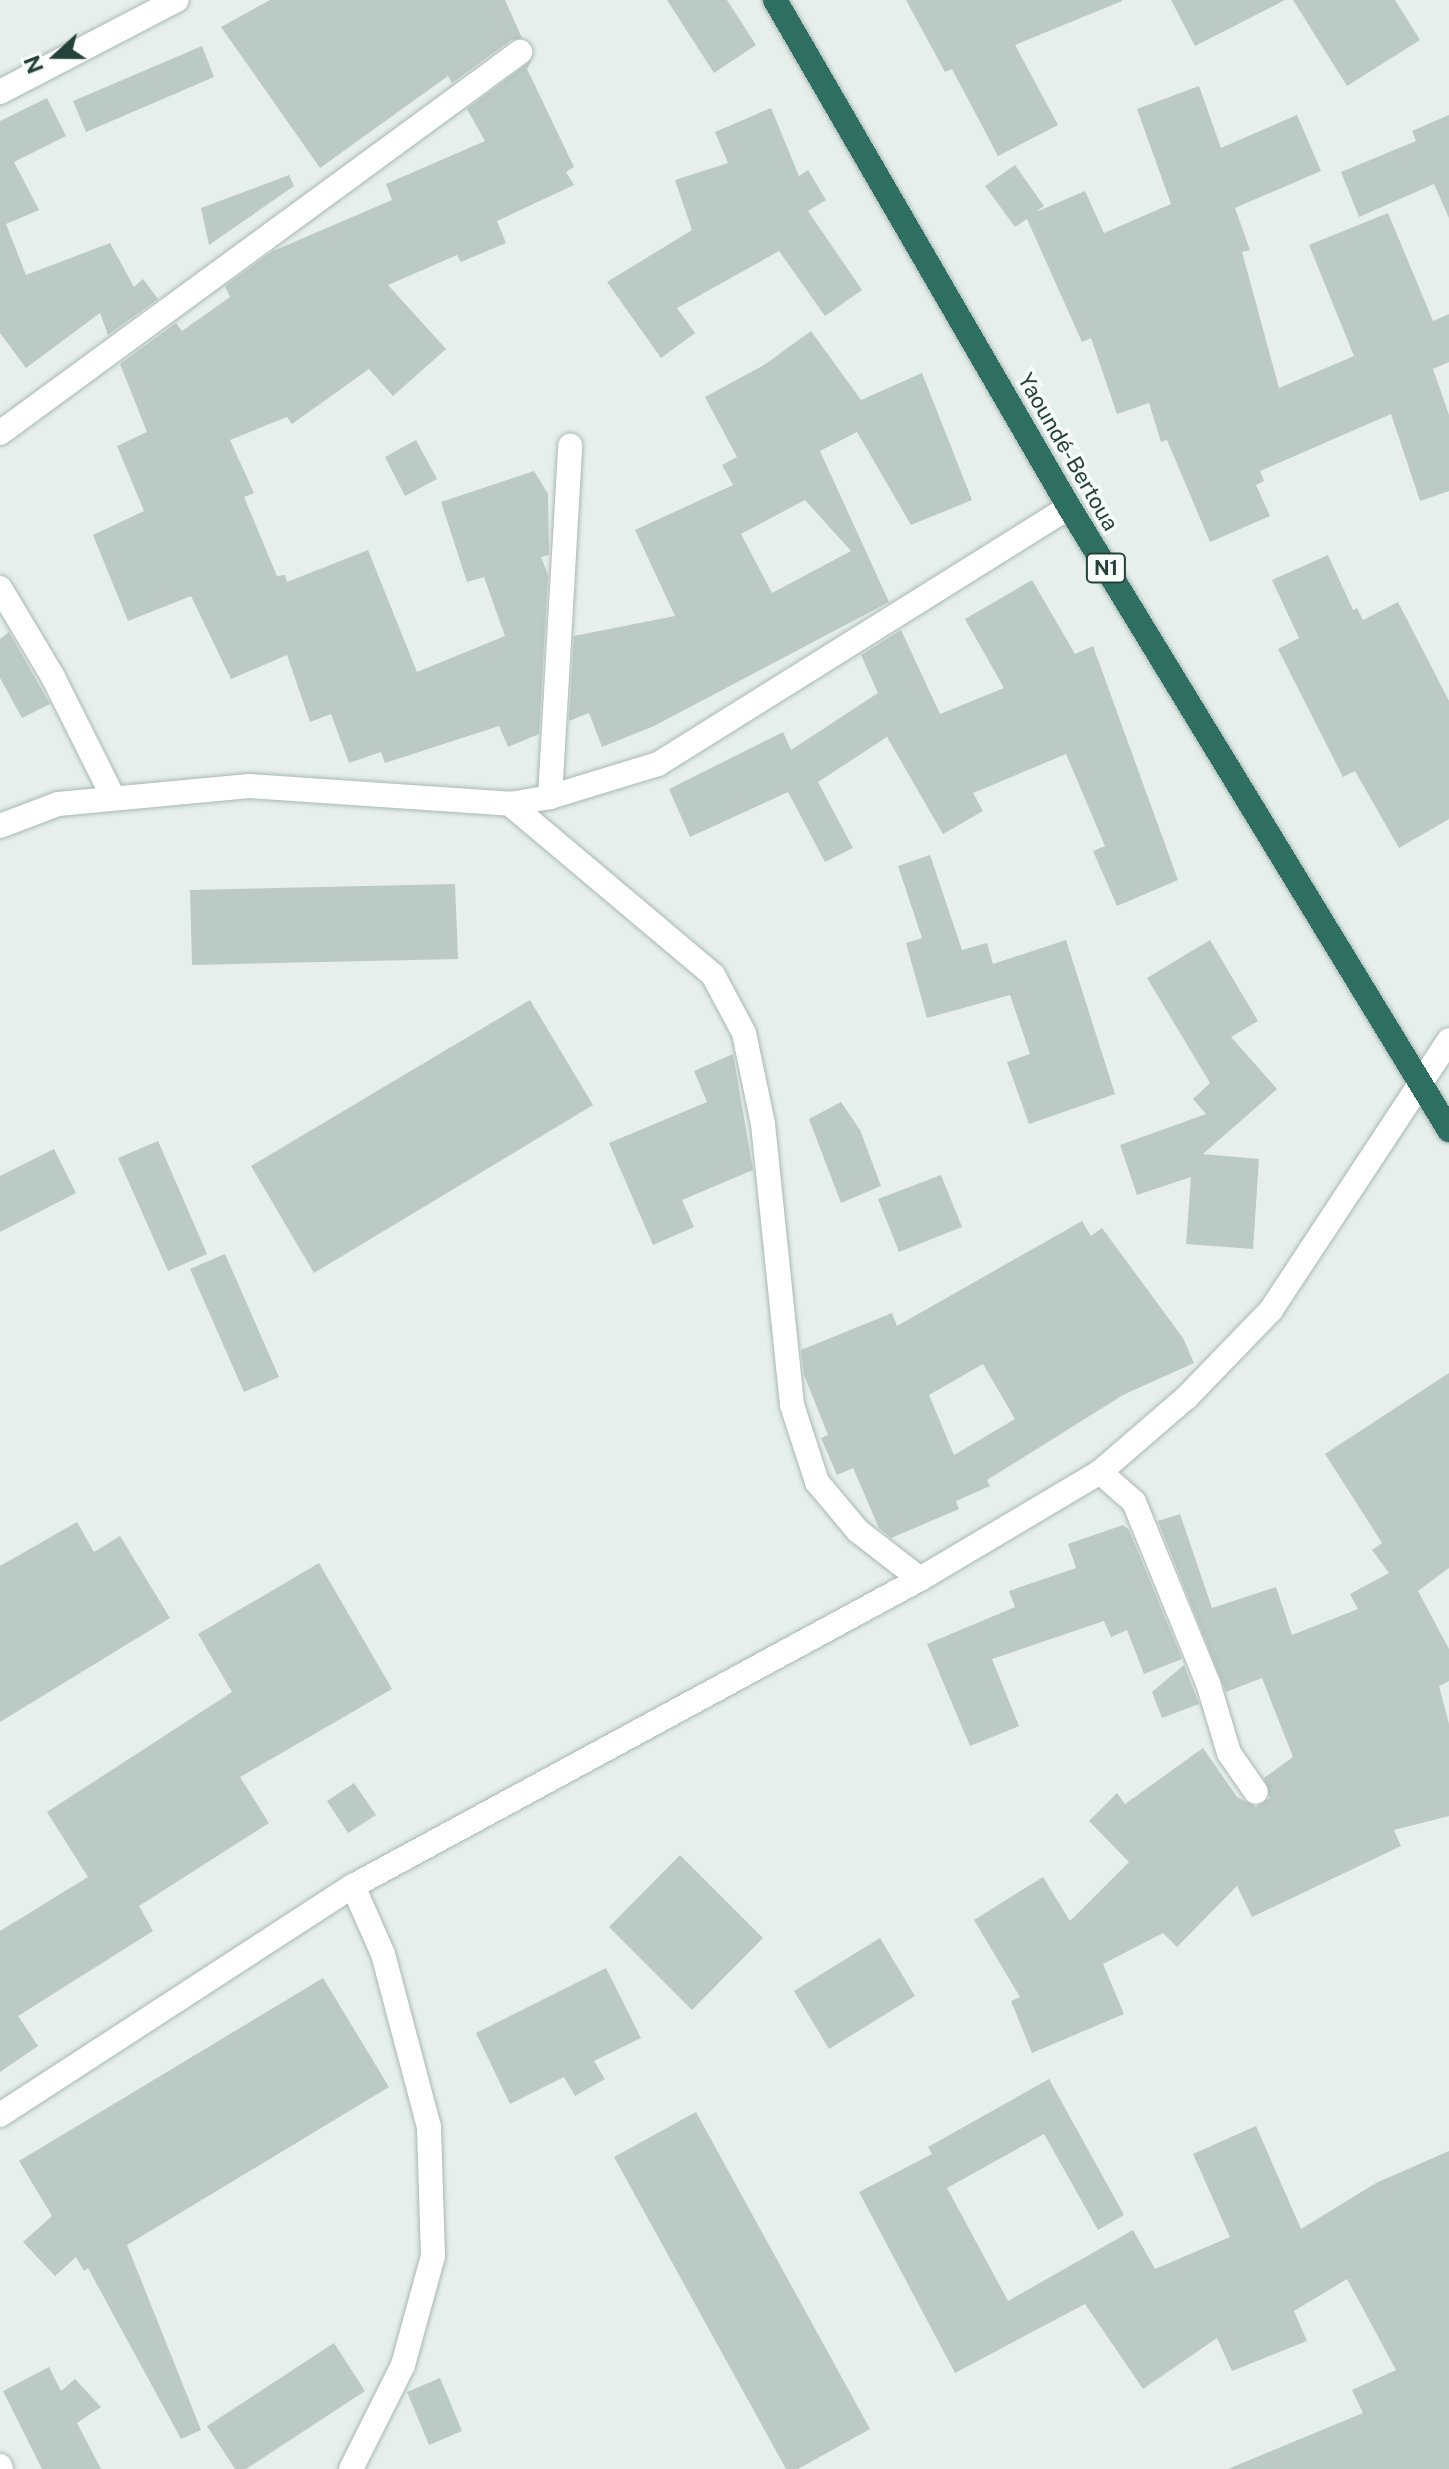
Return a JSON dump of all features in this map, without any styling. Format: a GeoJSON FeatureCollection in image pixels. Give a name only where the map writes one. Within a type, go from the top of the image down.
{"type":"FeatureCollection","features":[{"type":"Feature","properties":{"kind":"highway","name":"Yaoundé-Bertoua"},"geometry":{"type":"LineString","coordinates":[[775,0],[1069,507],[1449,1130]]}},
{"type":"Feature","properties":{"kind":"street"},"geometry":{"type":"LineString","coordinates":[[0,92],[177,0]]}},
{"type":"Feature","properties":{"kind":"street"},"geometry":{"type":"LineString","coordinates":[[0,433],[520,52]]}},
{"type":"Feature","properties":{"kind":"street"},"geometry":{"type":"LineString","coordinates":[[550,797],[570,446]]}},
{"type":"Feature","properties":{"kind":"street"},"geometry":{"type":"LineString","coordinates":[[0,826],[58,804],[112,795],[249,786],[510,804],[550,797],[658,764],[1069,507]]}},
{"type":"Feature","properties":{"kind":"street"},"geometry":{"type":"LineString","coordinates":[[0,588],[53,677],[112,795]]}},
{"type":"Feature","properties":{"kind":"street"},"geometry":{"type":"LineString","coordinates":[[510,804],[713,975],[738,1021],[763,1124],[792,1405],[813,1470],[817,1482],[858,1531],[920,1579]]}},
{"type":"Feature","properties":{"kind":"street"},"geometry":{"type":"LineString","coordinates":[[0,2115],[353,1886],[920,1579],[1100,1472],[1187,1397],[1271,1310],[1419,1079],[1449,1040]]}},
{"type":"Feature","properties":{"kind":"street"},"geometry":{"type":"LineString","coordinates":[[1100,1472],[1134,1502],[1208,1683],[1229,1753],[1256,1792]]}},
{"type":"Feature","properties":{"kind":"street"},"geometry":{"type":"LineString","coordinates":[[351,2469],[403,2365],[433,2256],[429,2127],[383,1954],[353,1886]]}},
{"type":"Feature","properties":{"kind":"building"},"geometry":{"type":"Polygon","coordinates":[[[270,0],[505,0],[522,38],[511,40],[452,83],[448,76],[320,168],[221,27],[270,0]]]}},
{"type":"Feature","properties":{"kind":"building"},"geometry":{"type":"Polygon","coordinates":[[[667,0],[727,0],[756,45],[714,73],[667,0]]]}},
{"type":"Feature","properties":{"kind":"building"},"geometry":{"type":"Polygon","coordinates":[[[906,0],[1122,1],[1015,45],[1058,125],[998,156],[952,69],[945,72],[906,0]]]}},
{"type":"Feature","properties":{"kind":"building"},"geometry":{"type":"Polygon","coordinates":[[[1171,0],[1285,0],[1195,46],[1171,0]]]}},
{"type":"Feature","properties":{"kind":"building"},"geometry":{"type":"Polygon","coordinates":[[[1293,0],[1395,0],[1420,40],[1347,86],[1293,0]]]}},
{"type":"Feature","properties":{"kind":"building"},"geometry":{"type":"Polygon","coordinates":[[[202,46],[214,77],[86,132],[73,101],[202,46]]]}},
{"type":"Feature","properties":{"kind":"building"},"geometry":{"type":"Polygon","coordinates":[[[532,60],[527,69],[574,167],[566,172],[574,185],[497,221],[506,243],[461,262],[457,255],[388,285],[446,349],[393,396],[369,369],[292,424],[287,417],[230,440],[254,493],[244,497],[277,576],[285,575],[287,582],[368,550],[417,672],[505,636],[484,577],[467,582],[441,502],[534,471],[548,494],[549,555],[541,557],[548,575],[539,734],[508,747],[499,726],[385,763],[381,752],[349,763],[331,714],[310,722],[287,655],[231,679],[191,596],[128,621],[93,535],[144,511],[117,446],[147,432],[120,364],[176,323],[182,331],[230,297],[225,286],[273,251],[392,200],[386,184],[485,141],[467,109],[532,60]]]}},
{"type":"Feature","properties":{"kind":"building"},"geometry":{"type":"Polygon","coordinates":[[[1199,86],[1221,148],[1297,115],[1321,171],[1235,208],[1250,250],[1242,252],[1279,388],[1354,356],[1309,245],[1388,213],[1433,321],[1449,314],[1449,362],[1433,369],[1449,415],[1449,491],[1420,501],[1391,414],[1260,471],[1264,481],[1256,485],[1270,516],[1210,542],[1167,440],[1161,442],[1149,403],[1117,414],[1091,338],[1082,342],[1027,219],[1015,227],[985,186],[1015,165],[1044,206],[1036,212],[1085,191],[1104,233],[1171,204],[1137,109],[1199,86]]]}},
{"type":"Feature","properties":{"kind":"building"},"geometry":{"type":"Polygon","coordinates":[[[47,98],[66,136],[14,162],[39,210],[6,224],[26,275],[110,243],[134,287],[143,279],[158,299],[108,335],[100,313],[26,368],[0,333],[0,121],[47,98]]]}},
{"type":"Feature","properties":{"kind":"building"},"geometry":{"type":"Polygon","coordinates":[[[771,108],[799,176],[808,170],[826,200],[808,211],[862,290],[825,316],[779,251],[677,308],[695,333],[661,358],[607,282],[692,230],[675,180],[728,163],[715,132],[771,108]]]}},
{"type":"Feature","properties":{"kind":"building"},"geometry":{"type":"Polygon","coordinates":[[[1449,115],[1449,218],[1434,184],[1359,217],[1341,172],[1416,141],[1412,131],[1449,115]]]}},
{"type":"Feature","properties":{"kind":"building"},"geometry":{"type":"Polygon","coordinates":[[[289,175],[294,186],[209,245],[201,208],[289,175]]]}},
{"type":"Feature","properties":{"kind":"building"},"geometry":{"type":"Polygon","coordinates":[[[811,331],[861,400],[922,373],[972,500],[911,525],[857,432],[820,451],[889,602],[654,726],[602,747],[589,713],[569,721],[574,636],[675,616],[635,530],[733,485],[722,465],[737,457],[705,397],[764,365],[811,331]],[[805,500],[741,534],[772,593],[851,551],[805,500]]]}},
{"type":"Feature","properties":{"kind":"building"},"geometry":{"type":"Polygon","coordinates":[[[416,440],[437,479],[405,496],[385,457],[416,440]]]}},
{"type":"Feature","properties":{"kind":"building"},"geometry":{"type":"Polygon","coordinates":[[[1328,555],[1353,610],[1357,608],[1363,620],[1398,602],[1449,701],[1449,819],[1399,848],[1355,771],[1343,777],[1278,649],[1299,638],[1272,580],[1328,555]]]}},
{"type":"Feature","properties":{"kind":"building"},"geometry":{"type":"Polygon","coordinates":[[[1032,580],[1075,654],[1093,646],[1178,880],[1117,906],[1093,851],[1105,846],[1066,754],[973,793],[983,811],[943,834],[887,737],[818,782],[853,848],[825,862],[788,792],[690,837],[669,789],[783,732],[791,750],[878,693],[861,655],[901,630],[940,714],[1004,688],[965,619],[1032,580]]]}},
{"type":"Feature","properties":{"kind":"building"},"geometry":{"type":"Polygon","coordinates":[[[9,632],[50,704],[22,718],[0,678],[0,639],[9,632]]]}},
{"type":"Feature","properties":{"kind":"building"},"geometry":{"type":"Polygon","coordinates":[[[930,855],[962,950],[987,943],[993,964],[1066,940],[1115,1094],[1029,1124],[1007,1062],[1030,1054],[1010,995],[927,1018],[906,943],[922,938],[898,866],[930,855]]]}},
{"type":"Feature","properties":{"kind":"building"},"geometry":{"type":"Polygon","coordinates":[[[455,884],[458,959],[192,965],[190,890],[455,884]]]}},
{"type":"Feature","properties":{"kind":"building"},"geometry":{"type":"Polygon","coordinates":[[[1210,940],[1258,1021],[1231,1037],[1277,1089],[1203,1154],[1259,1159],[1253,1249],[1186,1244],[1191,1177],[1137,1195],[1120,1145],[1206,1114],[1193,1099],[1210,1083],[1147,978],[1210,940]]]}},
{"type":"Feature","properties":{"kind":"building"},"geometry":{"type":"Polygon","coordinates":[[[530,1000],[593,1105],[314,1273],[251,1166],[530,1000]]]}},
{"type":"Feature","properties":{"kind":"building"},"geometry":{"type":"Polygon","coordinates":[[[733,1054],[753,1170],[682,1200],[694,1227],[653,1245],[609,1143],[707,1102],[694,1071],[733,1054]]]}},
{"type":"Feature","properties":{"kind":"building"},"geometry":{"type":"Polygon","coordinates":[[[841,1102],[860,1130],[881,1186],[841,1203],[809,1119],[841,1102]]]}},
{"type":"Feature","properties":{"kind":"building"},"geometry":{"type":"Polygon","coordinates":[[[158,1141],[207,1254],[168,1271],[118,1158],[158,1141]]]}},
{"type":"Feature","properties":{"kind":"building"},"geometry":{"type":"Polygon","coordinates":[[[54,1149],[76,1193],[0,1232],[0,1176],[54,1149]]]}},
{"type":"Feature","properties":{"kind":"building"},"geometry":{"type":"Polygon","coordinates":[[[941,1175],[962,1227],[899,1252],[878,1199],[941,1175]]]}},
{"type":"Feature","properties":{"kind":"building"},"geometry":{"type":"Polygon","coordinates":[[[1082,1221],[1091,1236],[1102,1228],[1183,1338],[1194,1363],[1123,1395],[987,1480],[990,1486],[956,1501],[959,1509],[891,1538],[879,1528],[853,1468],[837,1475],[821,1438],[828,1435],[804,1375],[801,1350],[892,1313],[897,1326],[1082,1221]],[[983,1364],[929,1395],[954,1455],[1015,1419],[983,1364]]]}},
{"type":"Feature","properties":{"kind":"building"},"geometry":{"type":"Polygon","coordinates":[[[225,1254],[279,1377],[244,1392],[190,1269],[225,1254]]]}},
{"type":"Feature","properties":{"kind":"building"},"geometry":{"type":"Polygon","coordinates":[[[1449,1373],[1449,1568],[1418,1591],[1449,1649],[1449,1681],[1439,1686],[1449,1724],[1449,1816],[1394,1830],[1401,1846],[1252,1917],[1237,1886],[1177,1947],[1163,1933],[1103,1964],[1124,2014],[1032,2053],[1011,2001],[1020,1997],[974,1920],[1043,1877],[1070,1921],[1129,1862],[1089,1821],[1117,1793],[1125,1804],[1203,1748],[1237,1797],[1256,1807],[1270,1798],[1264,1778],[1293,1757],[1262,1678],[1226,1692],[1158,1521],[1180,1514],[1212,1608],[1276,1587],[1292,1635],[1358,1609],[1350,1594],[1389,1573],[1372,1550],[1382,1543],[1325,1454],[1449,1373]]]}},
{"type":"Feature","properties":{"kind":"building"},"geometry":{"type":"Polygon","coordinates":[[[77,1522],[94,1552],[120,1536],[170,1618],[0,1722],[0,1566],[77,1522]]]}},
{"type":"Feature","properties":{"kind":"building"},"geometry":{"type":"Polygon","coordinates":[[[1123,1525],[1129,1530],[1182,1659],[1144,1674],[1127,1630],[1111,1637],[1104,1621],[992,1659],[1019,1726],[970,1746],[927,1644],[1015,1607],[1009,1591],[1076,1568],[1068,1544],[1123,1525]]]}},
{"type":"Feature","properties":{"kind":"building"},"geometry":{"type":"Polygon","coordinates":[[[319,1563],[392,1689],[240,1777],[269,1823],[139,1906],[153,1931],[18,2016],[38,2046],[0,2072],[0,1931],[88,1877],[47,1812],[232,1692],[198,1634],[319,1563]]]}},
{"type":"Feature","properties":{"kind":"building"},"geometry":{"type":"Polygon","coordinates":[[[1184,1665],[1199,1704],[1162,1718],[1152,1692],[1184,1665]]]}},
{"type":"Feature","properties":{"kind":"building"},"geometry":{"type":"Polygon","coordinates":[[[354,1783],[376,1815],[348,1833],[327,1801],[354,1783]]]}},
{"type":"Feature","properties":{"kind":"building"},"geometry":{"type":"Polygon","coordinates":[[[680,1855],[763,1938],[692,2010],[609,1927],[680,1855]]]}},
{"type":"Feature","properties":{"kind":"building"},"geometry":{"type":"Polygon","coordinates":[[[880,1938],[915,1996],[829,2049],[794,1991],[880,1938]]]}},
{"type":"Feature","properties":{"kind":"building"},"geometry":{"type":"Polygon","coordinates":[[[606,1968],[641,2038],[594,2061],[605,2079],[575,2096],[564,2077],[510,2104],[476,2033],[606,1968]]]}},
{"type":"Feature","properties":{"kind":"building"},"geometry":{"type":"Polygon","coordinates":[[[323,1978],[389,2087],[127,2245],[201,2430],[181,2439],[88,2268],[84,2271],[76,2257],[55,2276],[23,2242],[52,2216],[19,2161],[323,1978]]]}},
{"type":"Feature","properties":{"kind":"building"},"geometry":{"type":"Polygon","coordinates":[[[1049,2079],[1124,2215],[1098,2230],[1044,2134],[947,2188],[1008,2301],[1133,2230],[1155,2269],[1230,2237],[1193,2154],[1256,2126],[1301,2229],[1376,2183],[1449,2151],[1449,2469],[1228,2469],[1363,2413],[1352,2390],[1396,2370],[1347,2279],[1294,2311],[1307,2341],[1232,2371],[1217,2338],[1143,2389],[1085,2304],[955,2373],[859,2192],[932,2154],[928,2147],[1049,2079]]]}},
{"type":"Feature","properties":{"kind":"building"},"geometry":{"type":"Polygon","coordinates":[[[696,2112],[870,2429],[798,2469],[786,2469],[614,2157],[696,2112]]]}},
{"type":"Feature","properties":{"kind":"building"},"geometry":{"type":"Polygon","coordinates":[[[334,2343],[365,2391],[246,2469],[235,2469],[207,2426],[334,2343]]]}},
{"type":"Feature","properties":{"kind":"building"},"geometry":{"type":"Polygon","coordinates":[[[49,2367],[61,2391],[75,2379],[101,2407],[77,2423],[101,2469],[42,2469],[3,2391],[49,2367]]]}},
{"type":"Feature","properties":{"kind":"building"},"geometry":{"type":"Polygon","coordinates":[[[440,2378],[462,2431],[429,2445],[407,2392],[440,2378]]]}}]}
